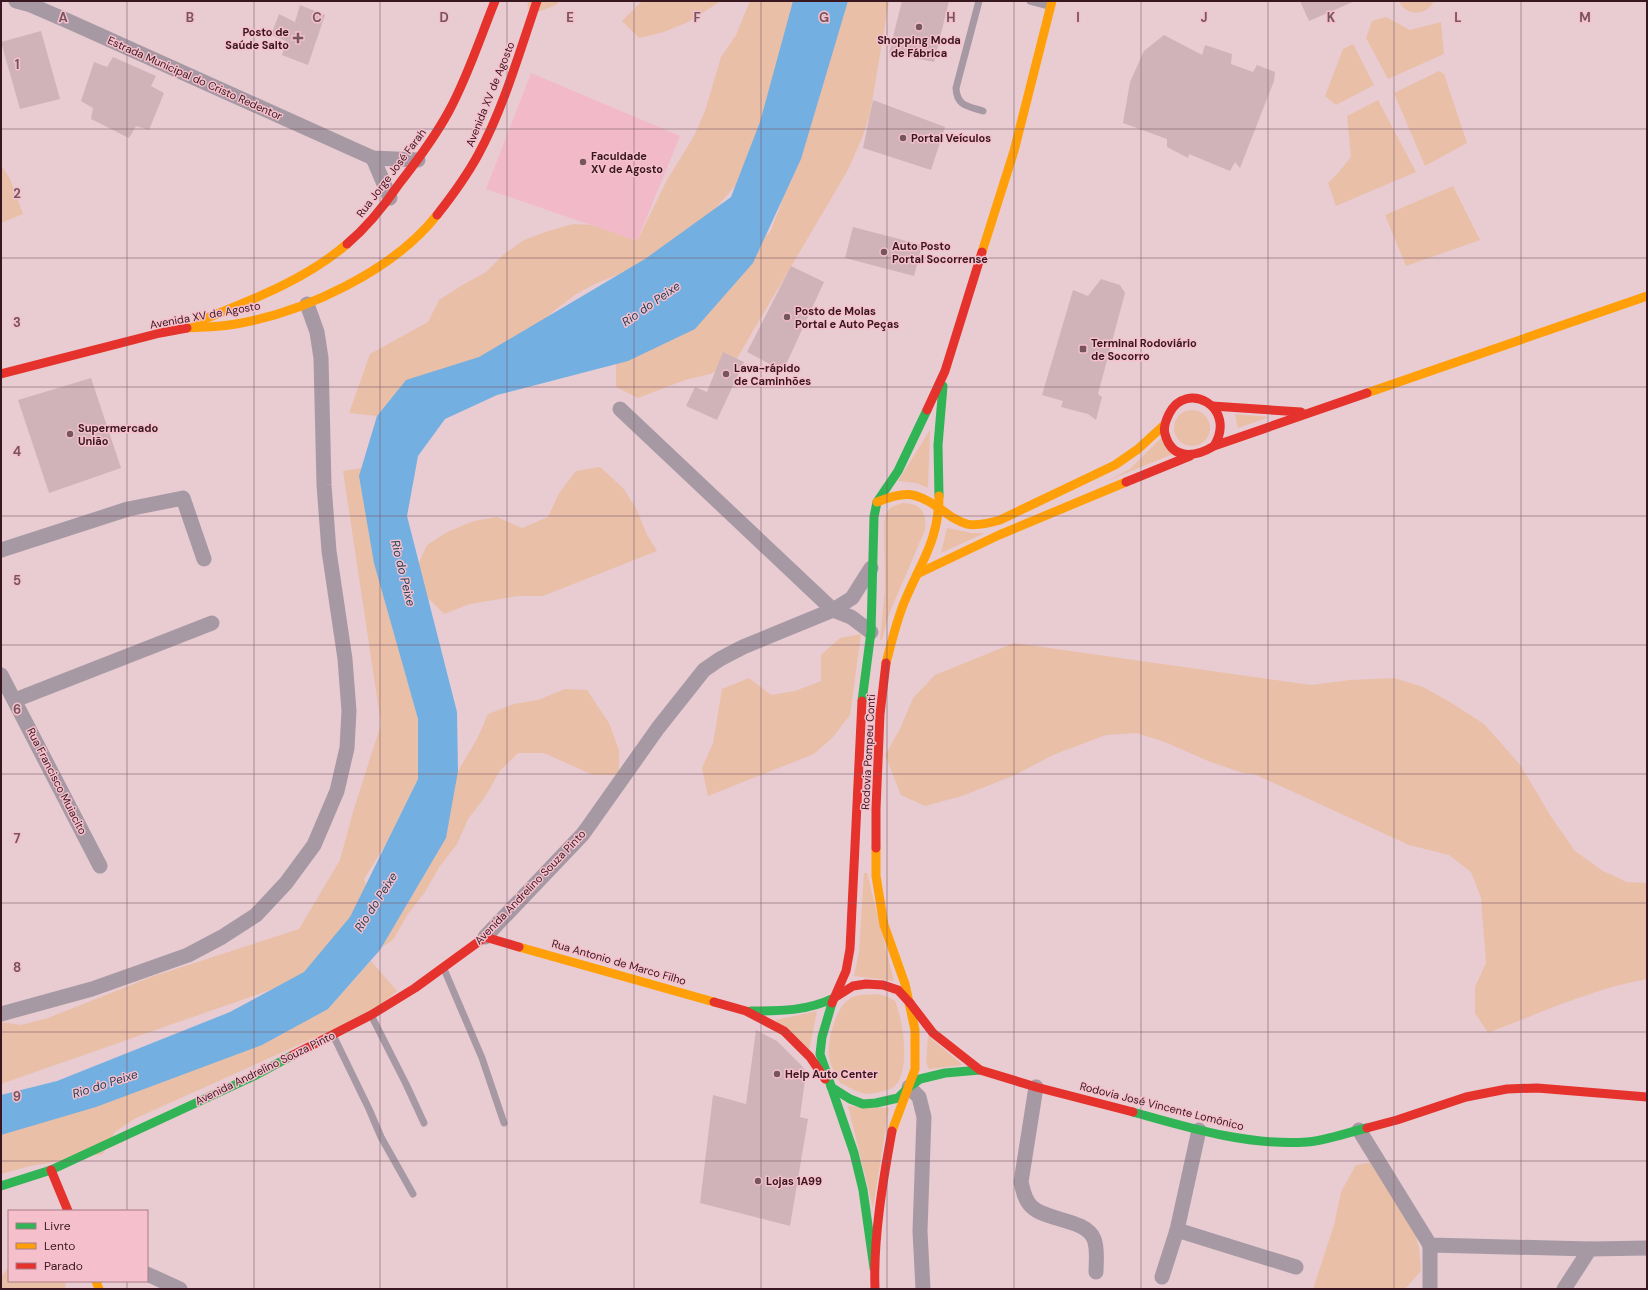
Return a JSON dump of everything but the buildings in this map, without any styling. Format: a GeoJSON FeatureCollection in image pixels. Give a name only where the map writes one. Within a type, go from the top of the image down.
{"type":"FeatureCollection","features":[{"type":"Feature","properties":{"kind":"street","name":"Estrada Municipal do Cristo Redentor"},"geometry":{"type":"LineString","coordinates":[[16,1],[31,5],[68,21],[373,158],[418,160]]}},
{"type":"Feature","properties":{"kind":"street","name":"Rua Jorge José Farah"},"geometry":{"type":"LineString","coordinates":[[176,330],[238,305],[297,277],[327,260],[347,245],[366,226],[390,198],[436,133],[460,89],[495,1]]}},
{"type":"Feature","properties":{"kind":"street","name":"Avenida XV de Agosto"},"geometry":{"type":"LineString","coordinates":[[1,374],[176,330],[236,324],[266,317],[303,294],[346,286],[376,270],[401,252],[421,233],[445,205],[478,155],[491,129],[513,72],[537,1]]}},
{"type":"Feature","properties":{"kind":"street"},"geometry":{"type":"LineString","coordinates":[[877,502],[898,471],[945,371],[1014,151],[1052,4]]}},
{"type":"Feature","properties":{"kind":"street"},"geometry":{"type":"LineString","coordinates":[[373,158],[390,198]]}},
{"type":"Feature","properties":{"kind":"street"},"geometry":{"type":"LineString","coordinates":[[1,1014],[92,989],[188,955],[228,934],[256,915],[286,883],[314,845],[337,791],[347,748],[349,711],[345,659],[329,551],[324,485],[322,358],[317,332],[297,277]]}},
{"type":"Feature","properties":{"kind":"street"},"geometry":{"type":"LineString","coordinates":[[1214,446],[1647,296]]}},
{"type":"Feature","properties":{"kind":"street","name":"Rodovia Pompeu Conti"},"geometry":{"type":"LineString","coordinates":[[910,1003],[905,984],[884,925],[879,903],[876,876],[876,809],[880,714],[885,668],[892,641],[905,599],[931,546],[937,525],[939,508],[938,446],[945,371]]}},
{"type":"Feature","properties":{"kind":"street"},"geometry":{"type":"LineString","coordinates":[[1194,398],[1204,401],[1212,406],[1218,413],[1221,422],[1219,439],[1214,446],[1207,452],[1198,456],[1190,456],[1179,453],[1170,446],[1165,437],[1163,426],[1165,418],[1172,407],[1184,399],[1194,398]]}},
{"type":"Feature","properties":{"kind":"street"},"geometry":{"type":"LineString","coordinates":[[1212,406],[1314,412]]}},
{"type":"Feature","properties":{"kind":"street"},"geometry":{"type":"LineString","coordinates":[[620,409],[833,610],[851,617],[870,632]]}},
{"type":"Feature","properties":{"kind":"street"},"geometry":{"type":"LineString","coordinates":[[877,502],[896,494],[914,493],[928,499],[957,521],[983,525],[1000,520],[1110,469],[1138,449],[1163,426]]}},
{"type":"Feature","properties":{"kind":"street"},"geometry":{"type":"LineString","coordinates":[[917,574],[999,535],[1190,456]]}},
{"type":"Feature","properties":{"kind":"street"},"geometry":{"type":"LineString","coordinates":[[1,550],[128,509],[183,498],[204,559]]}},
{"type":"Feature","properties":{"kind":"street","name":"Rodovia Pompeu Conti"},"geometry":{"type":"LineString","coordinates":[[834,998],[846,971],[850,949],[861,709],[870,632],[873,565],[872,533],[877,502]]}},
{"type":"Feature","properties":{"kind":"street","name":"Avenida Andrelino Souza Pinto"},"geometry":{"type":"LineString","coordinates":[[1,1186],[51,1170],[254,1076],[371,1015],[444,969],[485,937],[583,834],[662,723],[704,670],[720,658],[743,647],[833,610],[852,598],[873,565]]}},
{"type":"Feature","properties":{"kind":"street"},"geometry":{"type":"LineString","coordinates":[[15,700],[212,623]]}},
{"type":"Feature","properties":{"kind":"street","name":"Rua Francisco Muiacito"},"geometry":{"type":"LineString","coordinates":[[1,675],[100,866]]}},
{"type":"Feature","properties":{"kind":"street","name":"Rua Antonio de Marco Filho"},"geometry":{"type":"LineString","coordinates":[[485,937],[746,1011],[789,1035],[810,1057],[831,1088]]}},
{"type":"Feature","properties":{"kind":"street"},"geometry":{"type":"LineString","coordinates":[[874,1268],[863,1190],[854,1153],[820,1054],[822,1037],[834,998],[853,986],[866,984],[883,985],[898,990],[910,1003],[916,1030],[915,1069],[892,1132],[880,1209],[874,1268],[874,1289]]}},
{"type":"Feature","properties":{"kind":"street","name":"Rua Antonio de Marco Filho"},"geometry":{"type":"LineString","coordinates":[[746,1011],[800,1010],[820,1005],[834,998]]}},
{"type":"Feature","properties":{"kind":"street","name":"Rodovia José Vincente Lomônico"},"geometry":{"type":"LineString","coordinates":[[910,1003],[933,1033],[980,1070],[1036,1087],[1199,1130],[1253,1141],[1276,1143],[1309,1142],[1397,1120],[1466,1097],[1507,1089],[1537,1088],[1647,1097]]}},
{"type":"Feature","properties":{"kind":"street","name":"Rodovia José Vincente Lomônico"},"geometry":{"type":"LineString","coordinates":[[909,1087],[920,1079],[945,1073],[980,1070]]}},
{"type":"Feature","properties":{"kind":"street"},"geometry":{"type":"LineString","coordinates":[[831,1088],[850,1099],[863,1104],[876,1103],[898,1098],[909,1087]]}},
{"type":"Feature","properties":{"kind":"street"},"geometry":{"type":"LineString","coordinates":[[909,1087],[919,1098],[924,1117],[920,1231],[923,1289]]}},
{"type":"Feature","properties":{"kind":"street"},"geometry":{"type":"LineString","coordinates":[[1036,1087],[1021,1182],[1024,1195],[1031,1207],[1040,1212],[1083,1227],[1090,1232],[1094,1238],[1096,1247],[1096,1272]]}},
{"type":"Feature","properties":{"kind":"street"},"geometry":{"type":"LineString","coordinates":[[1162,1277],[1177,1230],[1199,1130]]}},
{"type":"Feature","properties":{"kind":"street"},"geometry":{"type":"LineString","coordinates":[[1359,1130],[1430,1245],[1430,1289]]}},
{"type":"Feature","properties":{"kind":"street"},"geometry":{"type":"LineString","coordinates":[[51,1170],[68,1210]]}},
{"type":"Feature","properties":{"kind":"street"},"geometry":{"type":"LineString","coordinates":[[1177,1230],[1296,1267]]}},
{"type":"Feature","properties":{"kind":"street"},"geometry":{"type":"LineString","coordinates":[[1430,1245],[1590,1249],[1647,1248]]}},
{"type":"Feature","properties":{"kind":"street"},"geometry":{"type":"LineString","coordinates":[[1564,1289],[1590,1249]]}},
{"type":"Feature","properties":{"kind":"street"},"geometry":{"type":"LineString","coordinates":[[148,1274],[180,1289]]}},
{"type":"Feature","properties":{"kind":"lane"},"geometry":{"type":"LineString","coordinates":[[979,1],[956,88],[956,94],[958,99],[964,105],[983,110]]}},
{"type":"Feature","properties":{"kind":"lane"},"geometry":{"type":"LineString","coordinates":[[1030,1],[1052,4]]}},
{"type":"Feature","properties":{"kind":"lane"},"geometry":{"type":"LineString","coordinates":[[444,969],[482,1058],[504,1123]]}},
{"type":"Feature","properties":{"kind":"lane"},"geometry":{"type":"LineString","coordinates":[[371,1015],[424,1123]]}},
{"type":"Feature","properties":{"kind":"lane"},"geometry":{"type":"LineString","coordinates":[[333,1035],[381,1137],[413,1194]]}},
{"type":"Feature","properties":{"kind":"shaded area"},"geometry":{"type":"Polygon","coordinates":[[[527,1],[560,1],[556,5],[530,15],[527,1]]]}},
{"type":"Feature","properties":{"kind":"shaded area"},"geometry":{"type":"Polygon","coordinates":[[[642,1],[721,1],[688,22],[664,32],[639,38],[622,21],[642,1]]]}},
{"type":"Feature","properties":{"kind":"shaded area"},"geometry":{"type":"Polygon","coordinates":[[[750,1],[889,1],[870,114],[862,138],[848,170],[733,365],[710,374],[685,380],[638,398],[616,387],[616,360],[700,296],[770,232],[780,207],[789,176],[746,173],[711,214],[646,264],[599,282],[576,294],[555,310],[518,344],[402,385],[377,416],[349,413],[370,354],[428,322],[439,300],[486,272],[503,255],[524,240],[573,224],[592,225],[637,241],[667,180],[694,136],[705,111],[721,57],[736,35],[750,1]]]}},
{"type":"Feature","properties":{"kind":"shaded area"},"geometry":{"type":"Polygon","coordinates":[[[1399,1],[1434,1],[1427,10],[1416,13],[1406,10],[1399,1]]]}},
{"type":"Feature","properties":{"kind":"shaded area"},"geometry":{"type":"Polygon","coordinates":[[[1386,17],[1410,30],[1441,22],[1444,54],[1388,79],[1366,38],[1372,21],[1386,17]]]}},
{"type":"Feature","properties":{"kind":"shaded area"},"geometry":{"type":"Polygon","coordinates":[[[1353,44],[1374,85],[1336,105],[1325,96],[1343,49],[1353,44]]]}},
{"type":"Feature","properties":{"kind":"shaded area"},"geometry":{"type":"Polygon","coordinates":[[[1439,71],[1444,74],[1467,143],[1425,166],[1394,93],[1439,71]]]}},
{"type":"Feature","properties":{"kind":"shaded area","name":"Faculdade XV de Agosto"},"geometry":{"type":"Polygon","coordinates":[[[531,73],[680,136],[637,241],[486,189],[531,73]]]}},
{"type":"Feature","properties":{"kind":"shaded area"},"geometry":{"type":"Polygon","coordinates":[[[1378,100],[1416,172],[1336,206],[1328,183],[1351,157],[1347,116],[1378,100]]]}},
{"type":"Feature","properties":{"kind":"shaded area"},"geometry":{"type":"Polygon","coordinates":[[[1,165],[10,179],[23,214],[1,223],[1,165]]]}},
{"type":"Feature","properties":{"kind":"shaded area"},"geometry":{"type":"Polygon","coordinates":[[[1453,186],[1480,240],[1406,266],[1385,215],[1453,186]]]}},
{"type":"Feature","properties":{"kind":"shaded area"},"geometry":{"type":"Polygon","coordinates":[[[1192,410],[1202,413],[1207,418],[1210,428],[1207,438],[1202,443],[1192,446],[1182,443],[1177,438],[1174,428],[1177,418],[1182,413],[1192,410]]]}},
{"type":"Feature","properties":{"kind":"shaded area"},"geometry":{"type":"Polygon","coordinates":[[[1235,414],[1269,417],[1238,428],[1235,414]]]}},
{"type":"Feature","properties":{"kind":"shaded area"},"geometry":{"type":"Polygon","coordinates":[[[930,430],[928,488],[916,483],[898,481],[930,430]]]}},
{"type":"Feature","properties":{"kind":"shaded area"},"geometry":{"type":"Polygon","coordinates":[[[1162,437],[1173,454],[1107,481],[1130,469],[1162,437]]]}},
{"type":"Feature","properties":{"kind":"shaded area"},"geometry":{"type":"Polygon","coordinates":[[[368,467],[373,557],[418,719],[418,779],[387,842],[364,879],[370,895],[313,975],[1,1084],[1,1022],[21,1025],[48,1018],[151,977],[299,929],[340,860],[353,812],[381,724],[343,471],[368,467]]]}},
{"type":"Feature","properties":{"kind":"shaded area"},"geometry":{"type":"Polygon","coordinates":[[[600,467],[623,488],[636,508],[647,535],[657,551],[543,596],[518,596],[470,604],[444,614],[426,596],[416,569],[427,545],[447,532],[474,521],[497,517],[522,528],[548,517],[559,493],[576,471],[600,467]]]}},
{"type":"Feature","properties":{"kind":"shaded area"},"geometry":{"type":"Polygon","coordinates":[[[903,503],[914,505],[922,510],[925,518],[925,530],[889,614],[882,640],[880,640],[885,589],[884,524],[889,509],[903,503]]]}},
{"type":"Feature","properties":{"kind":"shaded area"},"geometry":{"type":"Polygon","coordinates":[[[947,528],[972,533],[985,533],[941,553],[947,528]]]}},
{"type":"Feature","properties":{"kind":"shaded area"},"geometry":{"type":"Polygon","coordinates":[[[861,634],[850,715],[833,737],[814,754],[708,796],[702,768],[713,743],[722,689],[749,678],[771,695],[795,691],[821,681],[821,655],[840,638],[861,634]]]}},
{"type":"Feature","properties":{"kind":"shaded area"},"geometry":{"type":"Polygon","coordinates":[[[1014,643],[1311,685],[1350,680],[1394,678],[1423,687],[1484,724],[1521,766],[1550,815],[1575,851],[1603,871],[1627,882],[1647,883],[1647,979],[1627,983],[1586,995],[1488,1033],[1475,1013],[1475,987],[1486,963],[1481,898],[1471,872],[1449,855],[1409,845],[1254,774],[1243,773],[1208,761],[1165,742],[1136,733],[1106,735],[1053,755],[1015,775],[962,796],[925,806],[901,795],[885,755],[900,729],[913,698],[935,675],[1014,643]]]}},
{"type":"Feature","properties":{"kind":"shaded area"},"geometry":{"type":"Polygon","coordinates":[[[565,689],[587,690],[609,723],[619,750],[619,775],[593,775],[544,753],[518,753],[500,771],[485,797],[468,819],[457,844],[440,866],[425,892],[408,914],[393,940],[373,953],[410,852],[477,739],[488,714],[514,704],[538,700],[565,689]]]}},
{"type":"Feature","properties":{"kind":"shaded area"},"geometry":{"type":"Polygon","coordinates":[[[864,873],[867,873],[894,981],[854,976],[859,952],[864,873]]]}},
{"type":"Feature","properties":{"kind":"shaded area"},"geometry":{"type":"Polygon","coordinates":[[[371,961],[397,991],[372,1012],[134,1119],[115,1132],[103,1154],[30,1166],[1,1174],[1,1128],[328,1009],[371,961]]]}},
{"type":"Feature","properties":{"kind":"shaded area"},"geometry":{"type":"Polygon","coordinates":[[[878,994],[895,1001],[903,1032],[903,1068],[900,1078],[895,1086],[881,1092],[866,1094],[840,1083],[833,1070],[829,1057],[829,1043],[833,1026],[839,1011],[848,1000],[858,995],[878,994]]]}},
{"type":"Feature","properties":{"kind":"shaded area"},"geometry":{"type":"Polygon","coordinates":[[[817,1011],[809,1051],[775,1020],[817,1011]]]}},
{"type":"Feature","properties":{"kind":"shaded area"},"geometry":{"type":"Polygon","coordinates":[[[928,1036],[963,1065],[929,1069],[926,1063],[928,1036]]]}},
{"type":"Feature","properties":{"kind":"shaded area"},"geometry":{"type":"Polygon","coordinates":[[[848,1106],[889,1108],[873,1208],[848,1106]]]}},
{"type":"Feature","properties":{"kind":"shaded area"},"geometry":{"type":"Polygon","coordinates":[[[1380,1161],[1408,1206],[1419,1248],[1421,1271],[1405,1289],[1313,1289],[1334,1225],[1341,1192],[1356,1165],[1380,1161]]]}},
{"type":"Feature","properties":{"kind":"shaded area"},"geometry":{"type":"Polygon","coordinates":[[[8,1268],[8,1282],[66,1282],[65,1289],[1,1289],[1,1277],[8,1268]]]}},
{"type":"Feature","properties":{"kind":"water","name":"Rio do Peixe"},"geometry":{"type":"Polygon","coordinates":[[[793,1],[848,1],[801,159],[753,263],[695,329],[628,361],[497,395],[445,419],[418,456],[407,516],[457,712],[458,771],[446,838],[380,950],[328,1009],[262,1045],[96,1107],[1,1135],[1,1095],[57,1081],[230,1012],[304,972],[350,917],[418,779],[418,719],[374,563],[359,476],[377,416],[406,380],[479,357],[645,259],[731,197],[760,122],[793,1]]]}},
{"type":"Feature","properties":{"kind":"traffic: fast"},"geometry":{"type":"LineString","coordinates":[[939,496],[938,445],[943,386]]}},
{"type":"Feature","properties":{"kind":"traffic: fast"},"geometry":{"type":"LineString","coordinates":[[862,701],[871,632],[874,517],[877,502],[898,471],[927,410]]}},
{"type":"Feature","properties":{"kind":"traffic: fast"},"geometry":{"type":"LineString","coordinates":[[751,1011],[804,1008],[814,1006],[834,998]]}},
{"type":"Feature","properties":{"kind":"traffic: fast"},"geometry":{"type":"LineString","coordinates":[[832,1003],[822,1037],[820,1054],[854,1153],[863,1190],[874,1268]]}},
{"type":"Feature","properties":{"kind":"traffic: fast"},"geometry":{"type":"LineString","coordinates":[[1,1186],[51,1170],[254,1076],[293,1055]]}},
{"type":"Feature","properties":{"kind":"traffic: fast"},"geometry":{"type":"LineString","coordinates":[[909,1087],[920,1079],[945,1073],[980,1070]]}},
{"type":"Feature","properties":{"kind":"traffic: fast"},"geometry":{"type":"LineString","coordinates":[[831,1087],[850,1099],[863,1104],[876,1103],[898,1098],[909,1087]]}},
{"type":"Feature","properties":{"kind":"traffic: fast"},"geometry":{"type":"LineString","coordinates":[[1133,1112],[1198,1130],[1241,1138],[1285,1143],[1314,1141],[1367,1128]]}},
{"type":"Feature","properties":{"kind":"traffic: slow"},"geometry":{"type":"LineString","coordinates":[[982,252],[1014,151],[1052,1]]}},
{"type":"Feature","properties":{"kind":"traffic: slow"},"geometry":{"type":"LineString","coordinates":[[187,328],[230,325],[263,318],[290,310],[318,299],[346,286],[397,254],[419,235],[437,215]]}},
{"type":"Feature","properties":{"kind":"traffic: slow"},"geometry":{"type":"LineString","coordinates":[[197,322],[275,289],[313,269],[347,244]]}},
{"type":"Feature","properties":{"kind":"traffic: slow"},"geometry":{"type":"LineString","coordinates":[[1367,393],[1647,296]]}},
{"type":"Feature","properties":{"kind":"traffic: slow"},"geometry":{"type":"LineString","coordinates":[[939,508],[955,519],[967,524],[974,525],[1000,520],[1115,465],[1138,449],[1163,426]]}},
{"type":"Feature","properties":{"kind":"traffic: slow"},"geometry":{"type":"LineString","coordinates":[[917,574],[999,535],[1126,482]]}},
{"type":"Feature","properties":{"kind":"traffic: slow"},"geometry":{"type":"LineString","coordinates":[[877,502],[886,498],[909,494],[923,498],[939,508]]}},
{"type":"Feature","properties":{"kind":"traffic: slow"},"geometry":{"type":"LineString","coordinates":[[886,663],[903,606],[933,537],[939,496]]}},
{"type":"Feature","properties":{"kind":"traffic: slow"},"geometry":{"type":"LineString","coordinates":[[876,848],[876,876],[884,925],[905,984],[915,1030],[915,1069],[892,1131]]}},
{"type":"Feature","properties":{"kind":"traffic: slow"},"geometry":{"type":"LineString","coordinates":[[519,947],[714,1002]]}},
{"type":"Feature","properties":{"kind":"traffic: slow"},"geometry":{"type":"LineString","coordinates":[[96,1282],[99,1289]]}},
{"type":"Feature","properties":{"kind":"traffic: jam"},"geometry":{"type":"LineString","coordinates":[[347,244],[361,231],[381,208],[438,130],[449,111],[474,57],[495,1]]}},
{"type":"Feature","properties":{"kind":"traffic: jam"},"geometry":{"type":"LineString","coordinates":[[437,215],[469,171],[496,118],[537,1]]}},
{"type":"Feature","properties":{"kind":"traffic: jam"},"geometry":{"type":"LineString","coordinates":[[927,410],[945,371],[982,252]]}},
{"type":"Feature","properties":{"kind":"traffic: jam"},"geometry":{"type":"LineString","coordinates":[[1,374],[160,333],[187,328]]}},
{"type":"Feature","properties":{"kind":"traffic: jam"},"geometry":{"type":"LineString","coordinates":[[1214,446],[1220,432],[1219,420],[1215,410],[1207,402],[1197,398],[1187,399],[1177,404],[1169,414],[1164,431],[1168,443],[1173,449],[1179,453],[1192,454],[1200,453],[1214,446],[1367,393]]}},
{"type":"Feature","properties":{"kind":"traffic: jam"},"geometry":{"type":"LineString","coordinates":[[1212,406],[1301,412]]}},
{"type":"Feature","properties":{"kind":"traffic: jam"},"geometry":{"type":"LineString","coordinates":[[1126,482],[1190,456]]}},
{"type":"Feature","properties":{"kind":"traffic: jam"},"geometry":{"type":"LineString","coordinates":[[876,848],[880,714],[886,663]]}},
{"type":"Feature","properties":{"kind":"traffic: jam"},"geometry":{"type":"LineString","coordinates":[[832,1003],[846,971],[850,949],[862,701]]}},
{"type":"Feature","properties":{"kind":"traffic: jam"},"geometry":{"type":"LineString","coordinates":[[293,1055],[371,1015],[415,988],[485,937],[519,947]]}},
{"type":"Feature","properties":{"kind":"traffic: jam"},"geometry":{"type":"LineString","coordinates":[[834,998],[853,986],[866,984],[883,985],[898,990],[910,1003]]}},
{"type":"Feature","properties":{"kind":"traffic: jam"},"geometry":{"type":"LineString","coordinates":[[714,1002],[746,1011],[784,1031],[810,1057],[825,1079]]}},
{"type":"Feature","properties":{"kind":"traffic: jam"},"geometry":{"type":"LineString","coordinates":[[910,1003],[933,1033],[980,1070],[1036,1087],[1133,1112]]}},
{"type":"Feature","properties":{"kind":"traffic: jam"},"geometry":{"type":"LineString","coordinates":[[1367,1128],[1397,1120],[1466,1097],[1507,1089],[1537,1088],[1647,1097]]}},
{"type":"Feature","properties":{"kind":"traffic: jam"},"geometry":{"type":"LineString","coordinates":[[875,1289],[877,1230],[892,1131]]}},
{"type":"Feature","properties":{"kind":"traffic: jam"},"geometry":{"type":"LineString","coordinates":[[51,1170],[68,1210]]}},
{"type":"Feature","properties":{"kind":"place","name":"Shopping Moda de Fábrica"},"geometry":{"type":"Point","coordinates":[919,27]}},
{"type":"Feature","properties":{"kind":"place","name":"Posto de Saúde Salto"},"geometry":{"type":"Point","coordinates":[298,38]}},
{"type":"Feature","properties":{"kind":"place","name":"Portal Veículos"},"geometry":{"type":"Point","coordinates":[903,138]}},
{"type":"Feature","properties":{"kind":"place","name":"Faculdade XV de Agosto"},"geometry":{"type":"Point","coordinates":[583,162]}},
{"type":"Feature","properties":{"kind":"place","name":"Auto Posto Portal Socorrense"},"geometry":{"type":"Point","coordinates":[884,252]}},
{"type":"Feature","properties":{"kind":"place","name":"Posto de Molas Portal e Auto Peças"},"geometry":{"type":"Point","coordinates":[787,317]}},
{"type":"Feature","properties":{"kind":"place","name":"Terminal Rodoviário de Socorro"},"geometry":{"type":"Point","coordinates":[1083,349]}},
{"type":"Feature","properties":{"kind":"place","name":"Lava-rápido de Caminhões"},"geometry":{"type":"Point","coordinates":[726,374]}},
{"type":"Feature","properties":{"kind":"place","name":"Supermercado União"},"geometry":{"type":"Point","coordinates":[70,434]}},
{"type":"Feature","properties":{"kind":"place","name":"Help Auto Center"},"geometry":{"type":"Point","coordinates":[777,1074]}},
{"type":"Feature","properties":{"kind":"place","name":"Lojas 1A99"},"geometry":{"type":"Point","coordinates":[758,1181]}}]}
